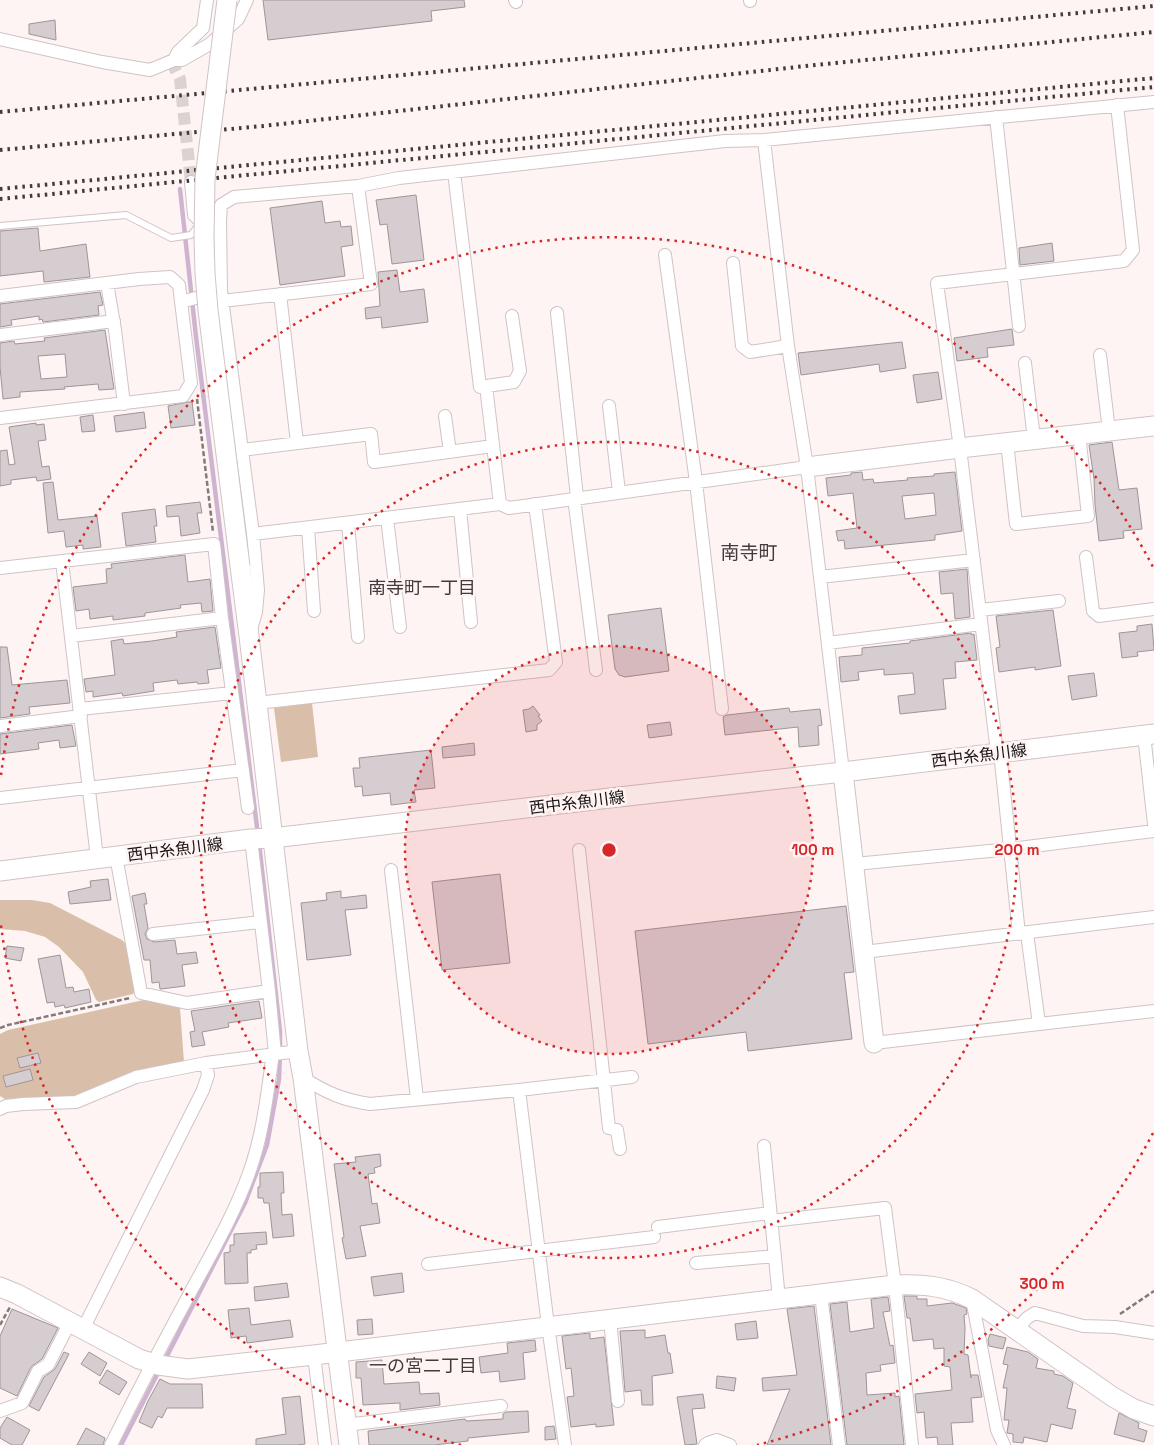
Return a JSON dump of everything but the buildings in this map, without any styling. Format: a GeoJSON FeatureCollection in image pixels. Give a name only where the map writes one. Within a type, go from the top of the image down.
{"type":"FeatureCollection","features":[{"type":"Feature","properties":{"kind":"street"},"geometry":{"type":"LineString","coordinates":[[174,60],[178,52],[203,28],[207,0]]}},
{"type":"Feature","properties":{"kind":"street"},"geometry":{"type":"LineString","coordinates":[[227,0],[205,179],[204,255],[208,310],[298,1051],[304,1078],[349,1445]]}},
{"type":"Feature","properties":{"kind":"street"},"geometry":{"type":"LineString","coordinates":[[0,39],[102,62],[150,70],[174,60],[182,60],[210,44],[238,19],[247,0]]}},
{"type":"Feature","properties":{"kind":"street"},"geometry":{"type":"LineString","coordinates":[[249,636],[256,612],[258,590],[253,534],[222,296],[221,205],[234,197],[358,186],[399,178],[725,141],[764,140],[1154,102]]}},
{"type":"Feature","properties":{"kind":"street"},"geometry":{"type":"LineString","coordinates":[[1039,1024],[1010,849],[960,448],[937,283],[1124,261],[1133,250],[1117,106]]}},
{"type":"Feature","properties":{"kind":"street"},"geometry":{"type":"LineString","coordinates":[[996,117],[1019,326]]}},
{"type":"Feature","properties":{"kind":"street"},"geometry":{"type":"LineString","coordinates":[[764,140],[788,346],[807,467],[855,864],[874,1043],[1154,1011]]}},
{"type":"Feature","properties":{"kind":"street"},"geometry":{"type":"LineString","coordinates":[[454,172],[480,387],[514,382],[520,371],[512,316]]}},
{"type":"Feature","properties":{"kind":"street"},"geometry":{"type":"LineString","coordinates":[[191,182],[194,215],[201,222],[220,221]]}},
{"type":"Feature","properties":{"kind":"street"},"geometry":{"type":"LineString","coordinates":[[181,302],[222,296],[280,294],[371,284],[358,186]]}},
{"type":"Feature","properties":{"kind":"street"},"geometry":{"type":"LineString","coordinates":[[665,255],[696,482],[722,709]]}},
{"type":"Feature","properties":{"kind":"street"},"geometry":{"type":"LineString","coordinates":[[733,263],[742,346],[750,352],[788,346]]}},
{"type":"Feature","properties":{"kind":"street"},"geometry":{"type":"LineString","coordinates":[[0,296],[107,282],[170,277],[179,285],[191,383],[183,396],[0,418]]}},
{"type":"Feature","properties":{"kind":"street"},"geometry":{"type":"LineString","coordinates":[[107,282],[124,404]]}},
{"type":"Feature","properties":{"kind":"street"},"geometry":{"type":"LineString","coordinates":[[280,294],[297,443]]}},
{"type":"Feature","properties":{"kind":"street"},"geometry":{"type":"LineString","coordinates":[[558,313],[576,498],[596,670]]}},
{"type":"Feature","properties":{"kind":"street"},"geometry":{"type":"LineString","coordinates":[[0,335],[114,322]]}},
{"type":"Feature","properties":{"kind":"street"},"geometry":{"type":"LineString","coordinates":[[1100,355],[1109,431]]}},
{"type":"Feature","properties":{"kind":"street"},"geometry":{"type":"LineString","coordinates":[[1025,363],[1034,439]]}},
{"type":"Feature","properties":{"kind":"street"},"geometry":{"type":"LineString","coordinates":[[486,386],[500,504]]}},
{"type":"Feature","properties":{"kind":"street"},"geometry":{"type":"LineString","coordinates":[[609,406],[619,492]]}},
{"type":"Feature","properties":{"kind":"street"},"geometry":{"type":"LineString","coordinates":[[445,416],[450,452]]}},
{"type":"Feature","properties":{"kind":"street"},"geometry":{"type":"LineString","coordinates":[[253,534],[500,504],[509,508],[1007,442],[1109,431],[1154,429]]}},
{"type":"Feature","properties":{"kind":"street"},"geometry":{"type":"LineString","coordinates":[[242,450],[371,434],[374,462],[493,446]]}},
{"type":"Feature","properties":{"kind":"street"},"geometry":{"type":"LineString","coordinates":[[1007,442],[1016,524],[1088,516],[1080,434]]}},
{"type":"Feature","properties":{"kind":"street"},"geometry":{"type":"LineString","coordinates":[[257,703],[549,670],[556,662],[535,504]]}},
{"type":"Feature","properties":{"kind":"street"},"geometry":{"type":"LineString","coordinates":[[460,509],[471,622]]}},
{"type":"Feature","properties":{"kind":"street"},"geometry":{"type":"LineString","coordinates":[[387,518],[400,627]]}},
{"type":"Feature","properties":{"kind":"street"},"geometry":{"type":"LineString","coordinates":[[348,523],[358,637]]}},
{"type":"Feature","properties":{"kind":"street"},"geometry":{"type":"LineString","coordinates":[[308,528],[314,611]]}},
{"type":"Feature","properties":{"kind":"street"},"geometry":{"type":"LineString","coordinates":[[0,568],[214,544],[222,618],[248,808]]}},
{"type":"Feature","properties":{"kind":"street"},"geometry":{"type":"LineString","coordinates":[[1086,557],[1093,611],[1099,616],[1154,609]]}},
{"type":"Feature","properties":{"kind":"street"},"geometry":{"type":"LineString","coordinates":[[820,577],[974,560]]}},
{"type":"Feature","properties":{"kind":"street"},"geometry":{"type":"LineString","coordinates":[[62,561],[97,858]]}},
{"type":"Feature","properties":{"kind":"street"},"geometry":{"type":"LineString","coordinates":[[980,610],[1059,601]]}},
{"type":"Feature","properties":{"kind":"street"},"geometry":{"type":"LineString","coordinates":[[71,636],[222,618]]}},
{"type":"Feature","properties":{"kind":"street"},"geometry":{"type":"LineString","coordinates":[[828,643],[981,624]]}},
{"type":"Feature","properties":{"kind":"street"},"geometry":{"type":"LineString","coordinates":[[0,726],[80,713],[232,693]]}},
{"type":"Feature","properties":{"kind":"street"},"geometry":{"type":"LineString","coordinates":[[1149,734],[1154,824]]}},
{"type":"Feature","properties":{"kind":"street","name":"西中糸魚川線"},"geometry":{"type":"LineString","coordinates":[[0,871],[251,839],[843,772],[1149,734]]}},
{"type":"Feature","properties":{"kind":"street"},"geometry":{"type":"LineString","coordinates":[[0,798],[243,770]]}},
{"type":"Feature","properties":{"kind":"street"},"geometry":{"type":"LineString","coordinates":[[855,864],[1010,849],[1154,831]]}},
{"type":"Feature","properties":{"kind":"street"},"geometry":{"type":"LineString","coordinates":[[111,1445],[152,1363],[236,1207],[258,1146],[274,1054],[270,991],[251,839]]}},
{"type":"Feature","properties":{"kind":"street"},"geometry":{"type":"LineString","coordinates":[[579,850],[609,1128],[617,1130],[620,1149]]}},
{"type":"Feature","properties":{"kind":"street"},"geometry":{"type":"LineString","coordinates":[[116,856],[141,993],[187,1003],[270,991]]}},
{"type":"Feature","properties":{"kind":"street"},"geometry":{"type":"LineString","coordinates":[[391,870],[417,1099]]}},
{"type":"Feature","properties":{"kind":"street"},"geometry":{"type":"LineString","coordinates":[[864,952],[1154,917]]}},
{"type":"Feature","properties":{"kind":"street"},"geometry":{"type":"LineString","coordinates":[[153,934],[260,922]]}},
{"type":"Feature","properties":{"kind":"street"},"geometry":{"type":"LineString","coordinates":[[0,1109],[6,1106],[23,1104],[76,1102],[136,1077],[206,1063],[298,1051]]}},
{"type":"Feature","properties":{"kind":"street"},"geometry":{"type":"LineString","coordinates":[[0,1411],[22,1403],[38,1371],[48,1365],[76,1326],[203,1090],[208,1075],[206,1063]]}},
{"type":"Feature","properties":{"kind":"street"},"geometry":{"type":"LineString","coordinates":[[304,1078],[323,1091],[351,1101],[370,1104],[632,1077]]}},
{"type":"Feature","properties":{"kind":"street"},"geometry":{"type":"LineString","coordinates":[[519,1090],[548,1326],[565,1445]]}},
{"type":"Feature","properties":{"kind":"street"},"geometry":{"type":"LineString","coordinates":[[764,1146],[780,1299]]}},
{"type":"Feature","properties":{"kind":"street"},"geometry":{"type":"LineString","coordinates":[[428,1264],[771,1217],[884,1208],[895,1285],[912,1445]]}},
{"type":"Feature","properties":{"kind":"street"},"geometry":{"type":"LineString","coordinates":[[696,1263],[775,1256]]}},
{"type":"Feature","properties":{"kind":"street"},"geometry":{"type":"LineString","coordinates":[[8,1290],[139,1359],[188,1369],[895,1285],[919,1284],[957,1292],[972,1299],[1113,1397],[1134,1409],[1154,1416]]}},
{"type":"Feature","properties":{"kind":"street"},"geometry":{"type":"LineString","coordinates":[[821,1294],[839,1445]]}},
{"type":"Feature","properties":{"kind":"street"},"geometry":{"type":"LineString","coordinates":[[972,1299],[997,1430],[1004,1445]]}},
{"type":"Feature","properties":{"kind":"street"},"geometry":{"type":"LineString","coordinates":[[1017,1330],[1027,1318],[1035,1313],[1083,1326],[1115,1327],[1154,1333]]}},
{"type":"Feature","properties":{"kind":"street"},"geometry":{"type":"LineString","coordinates":[[610,1319],[618,1401]]}},
{"type":"Feature","properties":{"kind":"street"},"geometry":{"type":"LineString","coordinates":[[314,1355],[325,1445]]}},
{"type":"Feature","properties":{"kind":"street"},"geometry":{"type":"LineString","coordinates":[[346,1425],[501,1406]]}},
{"type":"Feature","properties":{"kind":"street"},"geometry":{"type":"LineString","coordinates":[[705,1445],[717,1440],[730,1445]]}},
{"type":"Feature","properties":{"kind":"lane"},"geometry":{"type":"LineString","coordinates":[[0,226],[126,215],[171,238],[191,235],[201,222]]}},
{"type":"Feature","properties":{"kind":"path"},"geometry":{"type":"LineString","coordinates":[[188,388],[197,394],[214,544]]}},
{"type":"Feature","properties":{"kind":"path"},"geometry":{"type":"LineString","coordinates":[[0,1028],[136,997]]}},
{"type":"Feature","properties":{"kind":"path"},"geometry":{"type":"LineString","coordinates":[[0,1326],[8,1290]]}},
{"type":"Feature","properties":{"kind":"path"},"geometry":{"type":"LineString","coordinates":[[1115,1327],[1117,1316],[1154,1292]]}},
{"type":"Feature","properties":{"kind":"shaded area"},"geometry":{"type":"Polygon","coordinates":[[[312,703],[318,757],[281,762],[274,708],[312,703]]]}},
{"type":"Feature","properties":{"kind":"shaded area"},"geometry":{"type":"Polygon","coordinates":[[[0,900],[32,900],[50,903],[122,940],[126,944],[135,991],[133,994],[99,1002],[96,1000],[83,972],[59,947],[45,937],[25,931],[0,929],[0,900]]]}},
{"type":"Feature","properties":{"kind":"shaded area"},"geometry":{"type":"Polygon","coordinates":[[[148,999],[180,1008],[184,1062],[131,1072],[74,1096],[5,1099],[0,1096],[0,1034],[8,1030],[148,999]]]}},
{"type":"Feature","properties":{"kind":"waterway"},"geometry":{"type":"LineString","coordinates":[[180,189],[196,337],[258,835]]}},
{"type":"Feature","properties":{"kind":"waterway"},"geometry":{"type":"LineString","coordinates":[[259,843],[280,1031],[280,1046]]}},
{"type":"Feature","properties":{"kind":"waterway"},"geometry":{"type":"LineString","coordinates":[[164,1362],[245,1203],[267,1145],[279,1079],[280,1054]]}},
{"type":"Feature","properties":{"kind":"waterway"},"geometry":{"type":"LineString","coordinates":[[121,1445],[159,1371]]}},
{"type":"Feature","properties":{"kind":"tunnel"},"geometry":{"type":"LineString","coordinates":[[171,61],[180,79],[191,182]]}},
{"type":"Feature","properties":{"kind":"railway"},"geometry":{"type":"LineString","coordinates":[[0,112],[1154,6]]}},
{"type":"Feature","properties":{"kind":"railway"},"geometry":{"type":"LineString","coordinates":[[0,150],[263,126],[815,65],[1154,32]]}},
{"type":"Feature","properties":{"kind":"railway"},"geometry":{"type":"LineString","coordinates":[[0,189],[1154,78]]}},
{"type":"Feature","properties":{"kind":"railway"},"geometry":{"type":"LineString","coordinates":[[0,199],[1154,87]]}},
{"type":"Feature","properties":{"kind":"district","name":"南寺町"},"geometry":{"type":"Point","coordinates":[749,552]}},
{"type":"Feature","properties":{"kind":"district","name":"南寺町一丁目"},"geometry":{"type":"Point","coordinates":[422,588]}},
{"type":"Feature","properties":{"kind":"district","name":"一の宮二丁目"},"geometry":{"type":"Point","coordinates":[423,1366]}}]}
